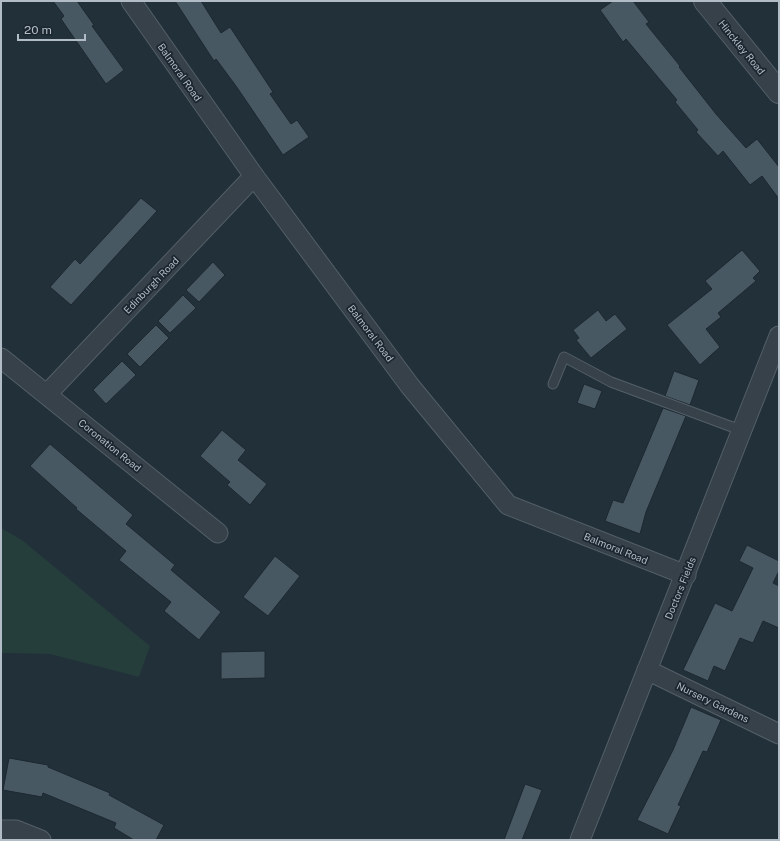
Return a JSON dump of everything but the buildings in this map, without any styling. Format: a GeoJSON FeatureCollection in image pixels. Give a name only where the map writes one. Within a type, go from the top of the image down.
{"type":"FeatureCollection","features":[{"type":"Feature","properties":{"kind":"street","name":"Balmoral Road"},"geometry":{"type":"LineString","coordinates":[[131,1],[254,176],[410,386],[508,505],[686,575]]}},
{"type":"Feature","properties":{"kind":"street","name":"Hinckley Road"},"geometry":{"type":"LineString","coordinates":[[705,1],[779,92]]}},
{"type":"Feature","properties":{"kind":"street","name":"Edinburgh Road"},"geometry":{"type":"LineString","coordinates":[[48,394],[254,176]]}},
{"type":"Feature","properties":{"kind":"street","name":"Doctors Fields"},"geometry":{"type":"LineString","coordinates":[[580,840],[743,431],[779,336]]}},
{"type":"Feature","properties":{"kind":"street","name":"Coronation Road"},"geometry":{"type":"LineString","coordinates":[[1,358],[48,394],[218,533]]}},
{"type":"Feature","properties":{"kind":"street","name":"Nursery Gardens"},"geometry":{"type":"LineString","coordinates":[[647,670],[779,734]]}},
{"type":"Feature","properties":{"kind":"street"},"geometry":{"type":"LineString","coordinates":[[1,830],[16,830],[41,840]]}},
{"type":"Feature","properties":{"kind":"lane"},"geometry":{"type":"LineString","coordinates":[[553,384],[564,357],[611,382],[743,431]]}},
{"type":"Feature","properties":{"kind":"green space"},"geometry":{"type":"Polygon","coordinates":[[[1,528],[22,540],[150,646],[139,677],[50,654],[1,653],[1,528]]]}}]}
